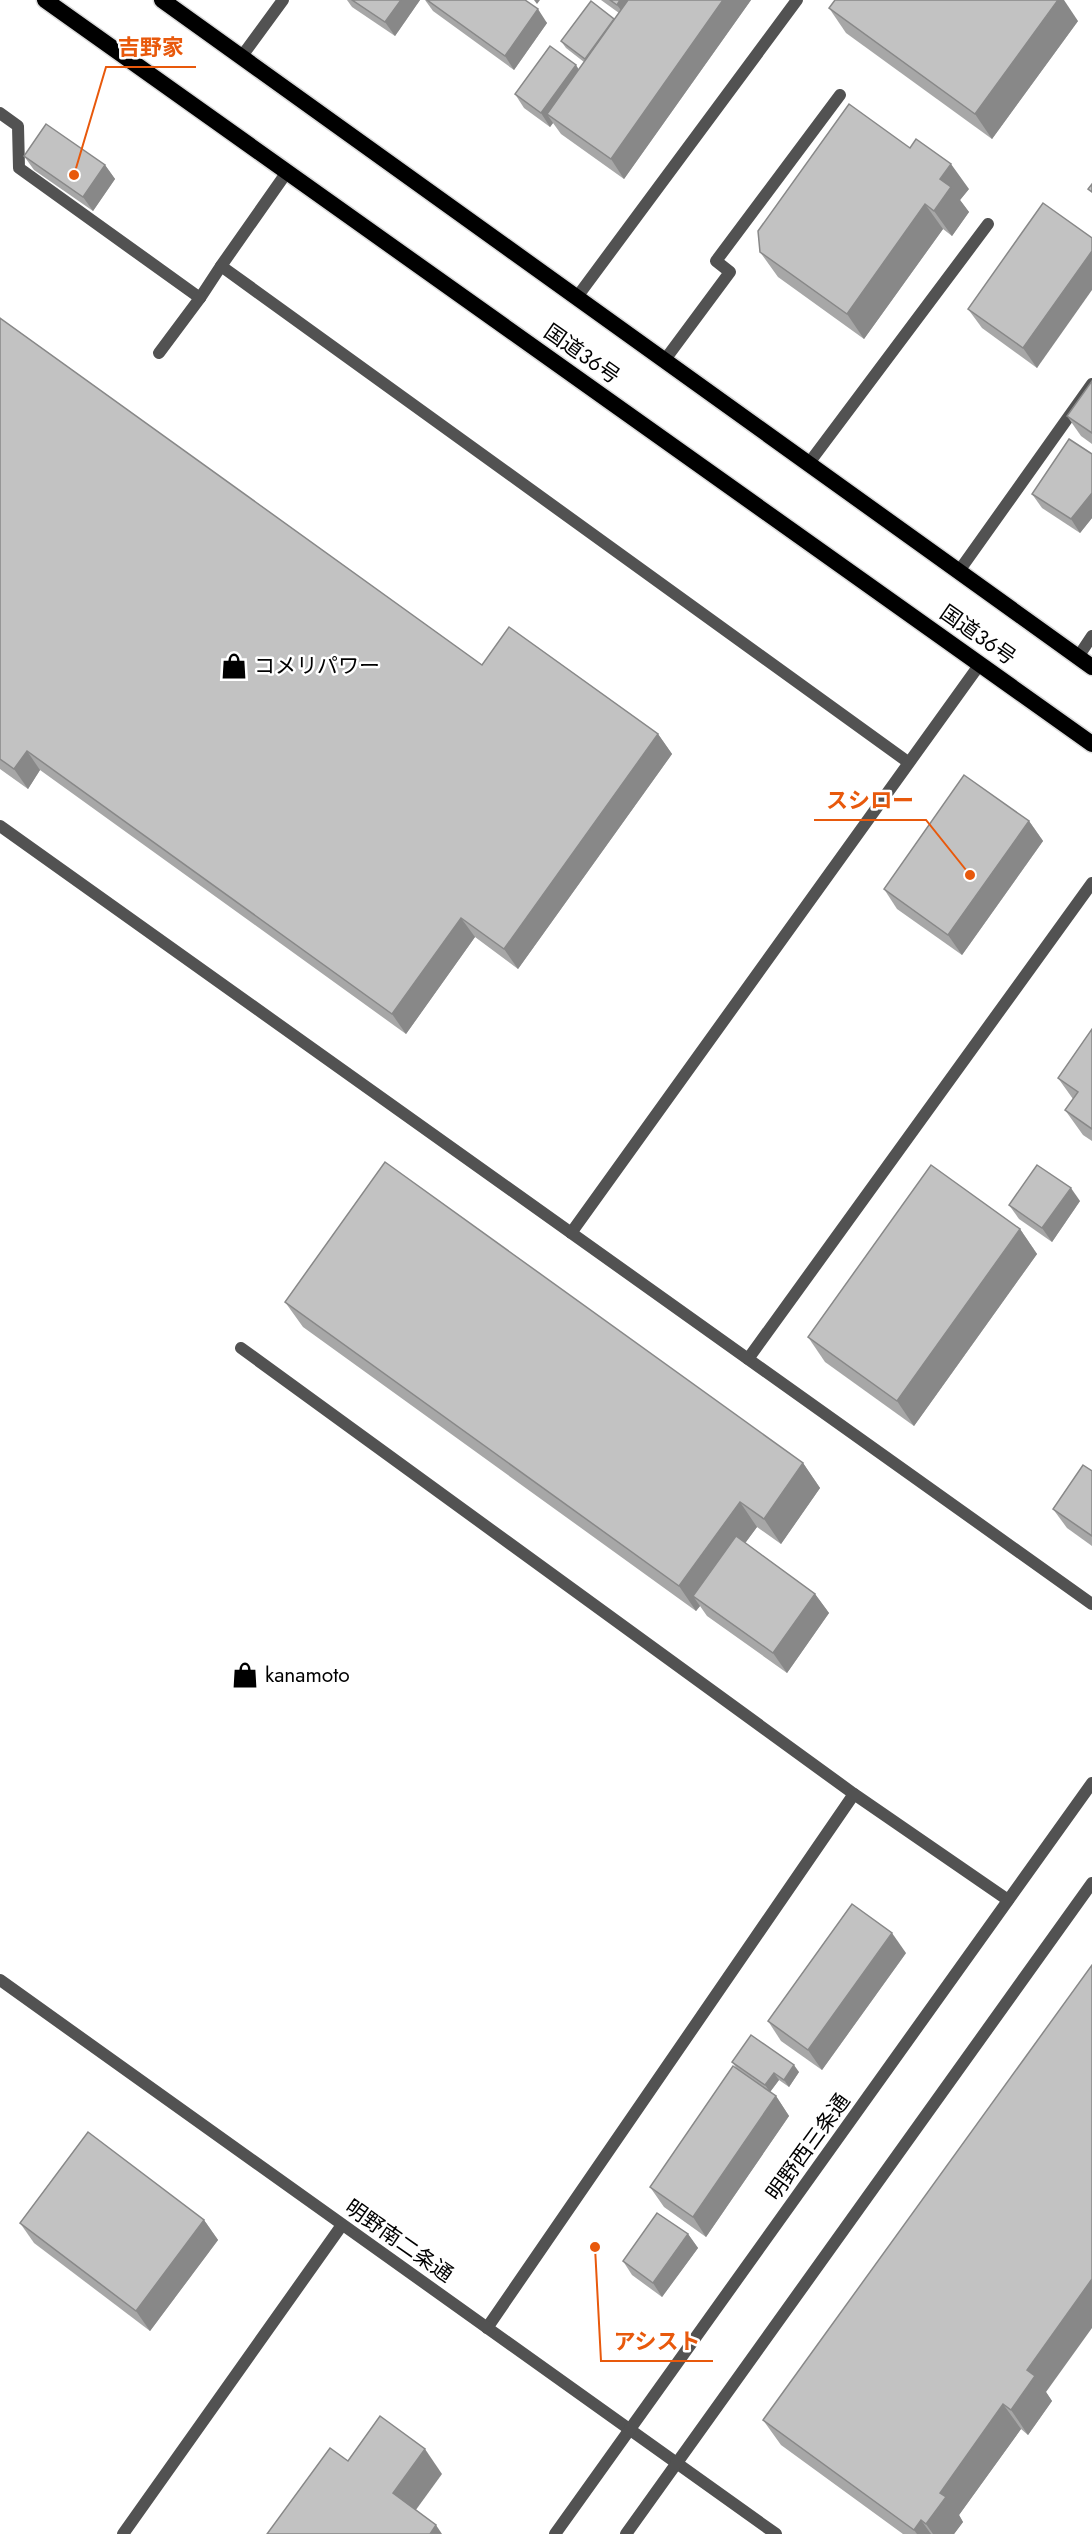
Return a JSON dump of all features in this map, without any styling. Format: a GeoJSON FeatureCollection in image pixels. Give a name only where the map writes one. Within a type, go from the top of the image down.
{"type":"FeatureCollection","features":[{"type":"Feature","properties":{"kind":"highway","name":"国道36号"},"geometry":{"type":"LineString","coordinates":[[45,0],[1092,744]]}},
{"type":"Feature","properties":{"kind":"highway","name":"国道36号"},"geometry":{"type":"LineString","coordinates":[[162,0],[1092,667]]}},
{"type":"Feature","properties":{"kind":"street"},"geometry":{"type":"LineString","coordinates":[[242,56],[283,0]]}},
{"type":"Feature","properties":{"kind":"street"},"geometry":{"type":"LineString","coordinates":[[577,297],[797,0]]}},
{"type":"Feature","properties":{"kind":"street"},"geometry":{"type":"LineString","coordinates":[[664,361],[730,272],[716,261],[840,95]]}},
{"type":"Feature","properties":{"kind":"street"},"geometry":{"type":"LineString","coordinates":[[0,113],[18,126],[19,168],[200,298]]}},
{"type":"Feature","properties":{"kind":"street"},"geometry":{"type":"LineString","coordinates":[[159,353],[287,172]]}},
{"type":"Feature","properties":{"kind":"street"},"geometry":{"type":"LineString","coordinates":[[809,463],[988,224]]}},
{"type":"Feature","properties":{"kind":"street"},"geometry":{"type":"LineString","coordinates":[[221,266],[908,762]]}},
{"type":"Feature","properties":{"kind":"street"},"geometry":{"type":"LineString","coordinates":[[959,571],[1092,384]]}},
{"type":"Feature","properties":{"kind":"street"},"geometry":{"type":"LineString","coordinates":[[1078,657],[1092,636]]}},
{"type":"Feature","properties":{"kind":"street"},"geometry":{"type":"LineString","coordinates":[[571,1233],[980,664]]}},
{"type":"Feature","properties":{"kind":"street"},"geometry":{"type":"LineString","coordinates":[[0,826],[1092,1604]]}},
{"type":"Feature","properties":{"kind":"street"},"geometry":{"type":"LineString","coordinates":[[748,1359],[1092,883]]}},
{"type":"Feature","properties":{"kind":"street"},"geometry":{"type":"LineString","coordinates":[[241,1348],[854,1794],[1008,1900]]}},
{"type":"Feature","properties":{"kind":"street","name":"明野西三条通"},"geometry":{"type":"LineString","coordinates":[[555,2534],[1092,1783]]}},
{"type":"Feature","properties":{"kind":"street"},"geometry":{"type":"LineString","coordinates":[[487,2328],[854,1794]]}},
{"type":"Feature","properties":{"kind":"street"},"geometry":{"type":"LineString","coordinates":[[626,2534],[1092,1883]]}},
{"type":"Feature","properties":{"kind":"street","name":"明野南二条通"},"geometry":{"type":"LineString","coordinates":[[0,1980],[776,2534]]}},
{"type":"Feature","properties":{"kind":"street"},"geometry":{"type":"LineString","coordinates":[[123,2534],[342,2225]]}},
{"type":"Feature","properties":{"kind":"building"},"geometry":{"type":"Polygon","coordinates":[[[352,0],[401,0],[385,22],[352,0]]]}},
{"type":"Feature","properties":{"kind":"building"},"geometry":{"type":"Polygon","coordinates":[[[427,0],[525,0],[538,9],[505,56],[427,0]]]}},
{"type":"Feature","properties":{"kind":"building"},"geometry":{"type":"Polygon","coordinates":[[[610,0],[620,0],[617,5],[610,0]]]}},
{"type":"Feature","properties":{"kind":"building"},"geometry":{"type":"Polygon","coordinates":[[[628,0],[723,0],[611,159],[547,114],[628,0]]]}},
{"type":"Feature","properties":{"kind":"building"},"geometry":{"type":"Polygon","coordinates":[[[835,0],[1058,0],[975,114],[829,8],[835,0]]]}},
{"type":"Feature","properties":{"kind":"building"},"geometry":{"type":"Polygon","coordinates":[[[591,1],[614,19],[585,59],[561,41],[591,1]]]}},
{"type":"Feature","properties":{"kind":"building"},"geometry":{"type":"Polygon","coordinates":[[[550,46],[576,65],[541,113],[515,94],[550,46]]]}},
{"type":"Feature","properties":{"kind":"building"},"geometry":{"type":"Polygon","coordinates":[[[849,104],[910,148],[916,139],[951,164],[940,179],[951,187],[934,211],[925,204],[847,314],[760,252],[758,231],[849,104]]]}},
{"type":"Feature","properties":{"kind":"building"},"geometry":{"type":"Polygon","coordinates":[[[46,124],[105,165],[83,197],[24,156],[46,124]]]}},
{"type":"Feature","properties":{"kind":"building"},"geometry":{"type":"Polygon","coordinates":[[[1043,203],[1092,238],[1092,251],[1023,348],[968,309],[1043,203]]]}},
{"type":"Feature","properties":{"kind":"building","name":"コメリパワー"},"geometry":{"type":"Polygon","coordinates":[[[0,318],[482,665],[509,627],[658,734],[504,949],[461,918],[392,1014],[27,751],[14,769],[0,759],[0,318]]]}},
{"type":"Feature","properties":{"kind":"building"},"geometry":{"type":"Polygon","coordinates":[[[1092,381],[1092,433],[1067,416],[1092,381]]]}},
{"type":"Feature","properties":{"kind":"building"},"geometry":{"type":"Polygon","coordinates":[[[1069,439],[1092,454],[1092,493],[1071,519],[1032,494],[1069,439]]]}},
{"type":"Feature","properties":{"kind":"building"},"geometry":{"type":"Polygon","coordinates":[[[964,775],[1029,821],[948,935],[884,889],[964,775]]]}},
{"type":"Feature","properties":{"kind":"building"},"geometry":{"type":"Polygon","coordinates":[[[1092,1029],[1092,1129],[1065,1110],[1078,1092],[1058,1078],[1092,1029]]]}},
{"type":"Feature","properties":{"kind":"building"},"geometry":{"type":"Polygon","coordinates":[[[385,1162],[803,1463],[764,1519],[740,1502],[679,1586],[285,1302],[385,1162]]]}},
{"type":"Feature","properties":{"kind":"building"},"geometry":{"type":"Polygon","coordinates":[[[931,1165],[1020,1229],[897,1401],[808,1337],[931,1165]]]}},
{"type":"Feature","properties":{"kind":"building"},"geometry":{"type":"Polygon","coordinates":[[[1037,1165],[1071,1188],[1042,1228],[1009,1205],[1037,1165]]]}},
{"type":"Feature","properties":{"kind":"building"},"geometry":{"type":"Polygon","coordinates":[[[1083,1465],[1092,1471],[1092,1536],[1053,1509],[1083,1465]]]}},
{"type":"Feature","properties":{"kind":"building"},"geometry":{"type":"Polygon","coordinates":[[[736,1536],[815,1594],[773,1653],[693,1596],[736,1536]]]}},
{"type":"Feature","properties":{"kind":"building"},"geometry":{"type":"Polygon","coordinates":[[[852,1904],[892,1933],[808,2050],[768,2021],[852,1904]]]}},
{"type":"Feature","properties":{"kind":"building"},"geometry":{"type":"Polygon","coordinates":[[[1092,1965],[1092,2279],[1027,2370],[1035,2376],[1011,2410],[1003,2404],[940,2493],[946,2497],[926,2524],[921,2520],[914,2530],[763,2420],[1092,1965]]]}},
{"type":"Feature","properties":{"kind":"building"},"geometry":{"type":"Polygon","coordinates":[[[751,2035],[794,2065],[784,2080],[774,2073],[765,2085],[732,2062],[751,2035]]]}},
{"type":"Feature","properties":{"kind":"building"},"geometry":{"type":"Polygon","coordinates":[[[733,2066],[776,2096],[693,2217],[650,2187],[733,2066]]]}},
{"type":"Feature","properties":{"kind":"building"},"geometry":{"type":"Polygon","coordinates":[[[88,2132],[204,2220],[136,2311],[20,2223],[88,2132]]]}},
{"type":"Feature","properties":{"kind":"building"},"geometry":{"type":"Polygon","coordinates":[[[657,2213],[688,2234],[653,2283],[623,2261],[657,2213]]]}},
{"type":"Feature","properties":{"kind":"building"},"geometry":{"type":"Polygon","coordinates":[[[380,2416],[425,2449],[393,2493],[436,2525],[430,2534],[267,2534],[330,2448],[348,2461],[380,2416]]]}},
{"type":"Feature","properties":{"kind":"place","name":"吉野家"},"geometry":{"type":"Point","coordinates":[74,175]}},
{"type":"Feature","properties":{"kind":"place","name":"コメリパワー"},"geometry":{"type":"Point","coordinates":[234,666]}},
{"type":"Feature","properties":{"kind":"place","name":"スシロー"},"geometry":{"type":"Point","coordinates":[970,875]}},
{"type":"Feature","properties":{"kind":"place","name":"kanamoto"},"geometry":{"type":"Point","coordinates":[245,1675]}},
{"type":"Feature","properties":{"kind":"place","name":"アシスト"},"geometry":{"type":"Point","coordinates":[595,2247]}}]}
